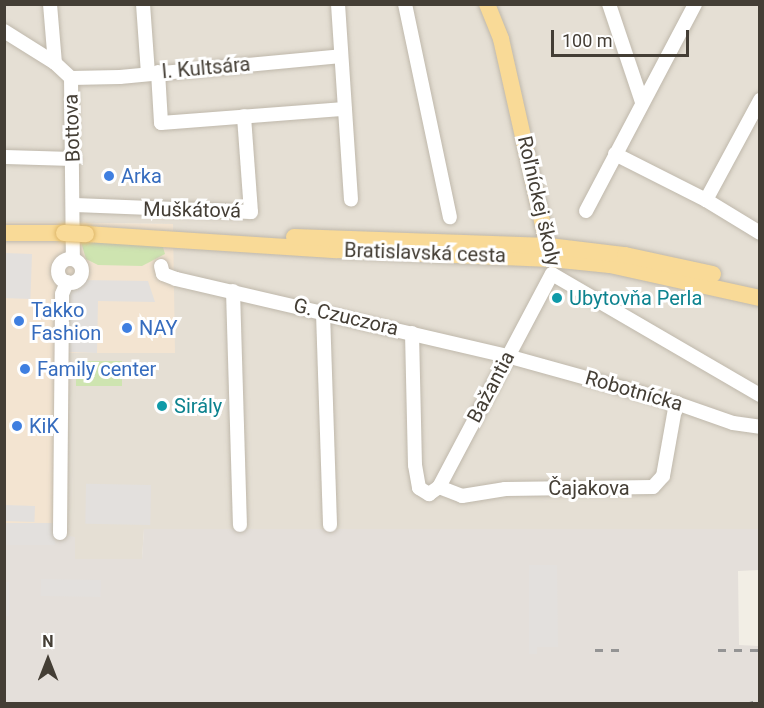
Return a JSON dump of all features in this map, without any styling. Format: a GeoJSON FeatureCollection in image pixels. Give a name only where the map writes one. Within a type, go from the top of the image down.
{"type":"FeatureCollection","features":[{"type":"Feature","properties":{"kind":"main road","name":"Roľníckej školy"},"geometry":{"type":"LineString","coordinates":[[488,5],[501,39],[551,259]]}},
{"type":"Feature","properties":{"kind":"main road","name":"Bratislavská cesta"},"geometry":{"type":"LineString","coordinates":[[4,233],[86,234],[336,250],[551,259],[610,265],[759,298]]}},
{"type":"Feature","properties":{"kind":"main road","name":"Bratislavská cesta"},"geometry":{"type":"LineString","coordinates":[[551,259],[625,255],[759,286]]}},
{"type":"Feature","properties":{"kind":"street"},"geometry":{"type":"LineString","coordinates":[[50,4],[55,63]]}},
{"type":"Feature","properties":{"kind":"street"},"geometry":{"type":"LineString","coordinates":[[143,4],[161,123],[344,109]]}},
{"type":"Feature","properties":{"kind":"street"},"geometry":{"type":"LineString","coordinates":[[338,4],[351,200]]}},
{"type":"Feature","properties":{"kind":"street"},"geometry":{"type":"LineString","coordinates":[[405,4],[450,217]]}},
{"type":"Feature","properties":{"kind":"street"},"geometry":{"type":"LineString","coordinates":[[609,4],[642,102]]}},
{"type":"Feature","properties":{"kind":"street"},"geometry":{"type":"LineString","coordinates":[[586,212],[695,4]]}},
{"type":"Feature","properties":{"kind":"street","name":"Bottova"},"geometry":{"type":"LineString","coordinates":[[4,31],[55,63],[71,78],[75,205],[73,260],[81,265],[82,273],[77,280],[67,282],[62,294],[60,533]]}},
{"type":"Feature","properties":{"kind":"street","name":"I. Kultsára"},"geometry":{"type":"LineString","coordinates":[[71,78],[341,56]]}},
{"type":"Feature","properties":{"kind":"street"},"geometry":{"type":"LineString","coordinates":[[706,200],[759,100]]}},
{"type":"Feature","properties":{"kind":"street","name":"Muškátová"},"geometry":{"type":"LineString","coordinates":[[75,205],[251,212],[244,116]]}},
{"type":"Feature","properties":{"kind":"street"},"geometry":{"type":"LineString","coordinates":[[615,154],[706,200],[759,233]]}},
{"type":"Feature","properties":{"kind":"street"},"geometry":{"type":"LineString","coordinates":[[4,157],[74,159]]}},
{"type":"Feature","properties":{"kind":"street","name":"Roľníckej školy"},"geometry":{"type":"LineString","coordinates":[[551,259],[694,355],[759,395]]}},
{"type":"Feature","properties":{"kind":"street","name":"Bažantia"},"geometry":{"type":"LineString","coordinates":[[439,487],[507,356],[551,259]]}},
{"type":"Feature","properties":{"kind":"street","name":"G. Czuczora"},"geometry":{"type":"LineString","coordinates":[[160,266],[163,274],[184,281],[507,356]]}},
{"type":"Feature","properties":{"kind":"street"},"geometry":{"type":"LineString","coordinates":[[233,291],[240,525]]}},
{"type":"Feature","properties":{"kind":"street"},"geometry":{"type":"LineString","coordinates":[[322,313],[330,525]]}},
{"type":"Feature","properties":{"kind":"street"},"geometry":{"type":"LineString","coordinates":[[412,333],[415,465],[419,488],[425,494],[439,487]]}},
{"type":"Feature","properties":{"kind":"street","name":"Robotnícka"},"geometry":{"type":"LineString","coordinates":[[507,356],[676,403],[733,423],[759,427]]}},
{"type":"Feature","properties":{"kind":"street","name":"Čajakova"},"geometry":{"type":"LineString","coordinates":[[439,487],[462,496],[505,489],[653,487],[663,476],[676,403]]}},
{"type":"Feature","properties":{"kind":"shaded area"},"geometry":{"type":"Polygon","coordinates":[[[5,5],[759,5],[759,529],[144,529],[142,559],[75,559],[64,537],[67,527],[69,352],[173,224],[5,222],[5,5]]]}},
{"type":"Feature","properties":{"kind":"shaded area"},"geometry":{"type":"Polygon","coordinates":[[[5,222],[173,224],[175,353],[69,353],[67,528],[5,523],[5,222]]]}},
{"type":"Feature","properties":{"kind":"shaded area"},"geometry":{"type":"Polygon","coordinates":[[[5,253],[32,254],[30,299],[4,298],[5,253]]]}},
{"type":"Feature","properties":{"kind":"shaded area"},"geometry":{"type":"Polygon","coordinates":[[[83,280],[148,281],[155,302],[98,301],[97,353],[69,352],[69,293],[83,280]]]}},
{"type":"Feature","properties":{"kind":"shaded area"},"geometry":{"type":"Polygon","coordinates":[[[86,484],[151,485],[150,525],[85,524],[86,484]]]}},
{"type":"Feature","properties":{"kind":"shaded area"},"geometry":{"type":"Polygon","coordinates":[[[5,505],[35,506],[34,522],[4,521],[5,505]]]}},
{"type":"Feature","properties":{"kind":"shaded area"},"geometry":{"type":"Polygon","coordinates":[[[4,523],[75,537],[75,559],[142,559],[144,529],[759,529],[759,570],[738,571],[739,645],[759,646],[759,703],[5,703],[4,523]]]}},
{"type":"Feature","properties":{"kind":"shaded area"},"geometry":{"type":"Polygon","coordinates":[[[5,523],[55,523],[55,545],[5,545],[5,523]]]}},
{"type":"Feature","properties":{"kind":"shaded area"},"geometry":{"type":"Polygon","coordinates":[[[529,565],[557,565],[558,647],[537,647],[537,654],[529,654],[529,565]]]}},
{"type":"Feature","properties":{"kind":"shaded area"},"geometry":{"type":"Polygon","coordinates":[[[41,579],[101,580],[101,597],[41,596],[41,579]]]}},
{"type":"Feature","properties":{"kind":"shaded area"},"geometry":{"type":"Polygon","coordinates":[[[4,582],[9,582],[9,616],[5,616],[4,582]]]}},
{"type":"Feature","properties":{"kind":"green space"},"geometry":{"type":"Polygon","coordinates":[[[81,242],[162,244],[165,254],[142,266],[98,265],[86,259],[81,242]]]}},
{"type":"Feature","properties":{"kind":"green space"},"geometry":{"type":"Polygon","coordinates":[[[76,361],[122,361],[122,386],[76,386],[76,361]]]}},
{"type":"Feature","properties":{"kind":"railway"},"geometry":{"type":"LineString","coordinates":[[595,650],[619,650]]}},
{"type":"Feature","properties":{"kind":"railway"},"geometry":{"type":"LineString","coordinates":[[718,650],[760,650]]}},
{"type":"Feature","properties":{"kind":"railway"},"geometry":{"type":"LineString","coordinates":[[746,704],[760,700]]}},
{"type":"Feature","properties":{"kind":"place","name":"Arka"},"geometry":{"type":"Point","coordinates":[109,176]}},
{"type":"Feature","properties":{"kind":"place","name":"Ubytovňa Perla"},"geometry":{"type":"Point","coordinates":[557,298]}},
{"type":"Feature","properties":{"kind":"place","name":"Takko Fashion"},"geometry":{"type":"Point","coordinates":[19,321]}},
{"type":"Feature","properties":{"kind":"place","name":"NAY"},"geometry":{"type":"Point","coordinates":[127,328]}},
{"type":"Feature","properties":{"kind":"place","name":"Family center"},"geometry":{"type":"Point","coordinates":[25,369]}},
{"type":"Feature","properties":{"kind":"place","name":"Sirály"},"geometry":{"type":"Point","coordinates":[162,406]}},
{"type":"Feature","properties":{"kind":"place","name":"KiK"},"geometry":{"type":"Point","coordinates":[17,426]}}]}
